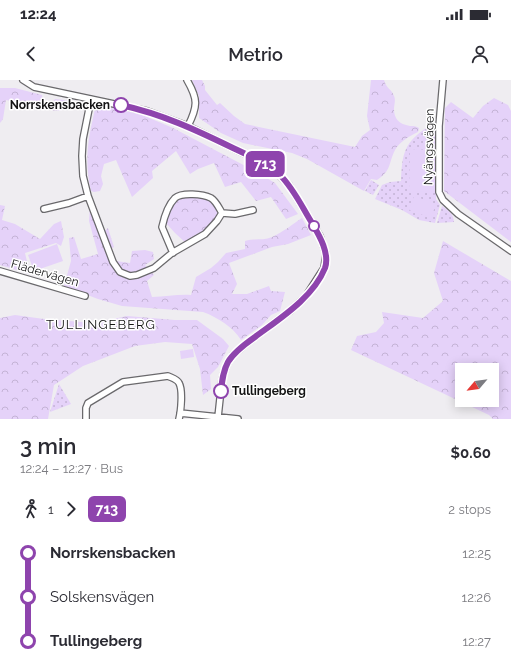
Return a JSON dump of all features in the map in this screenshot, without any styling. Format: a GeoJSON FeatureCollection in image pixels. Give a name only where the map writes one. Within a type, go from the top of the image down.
{"type":"FeatureCollection","features":[{"type":"Feature","properties":{"kind":"street"},"geometry":{"type":"LineString","coordinates":[[23,80],[34,88],[147,111],[188,126],[255,158],[279,174],[289,185],[320,236],[326,254],[324,268],[306,296],[290,311],[247,343],[228,362],[222,380],[218,417]]}},
{"type":"Feature","properties":{"kind":"street"},"geometry":{"type":"LineString","coordinates":[[187,80],[196,100],[195,111],[188,126]]}},
{"type":"Feature","properties":{"kind":"street","name":"Nyängsvägen"},"geometry":{"type":"LineString","coordinates":[[443,80],[439,126],[439,192],[442,200],[458,214],[511,251]]}},
{"type":"Feature","properties":{"kind":"street"},"geometry":{"type":"LineString","coordinates":[[91,99],[83,139],[82,156],[84,176],[88,196],[113,262],[120,272],[127,275],[137,274],[154,268],[173,253],[205,234],[222,213]]}},
{"type":"Feature","properties":{"kind":"street"},"geometry":{"type":"LineString","coordinates":[[173,253],[162,226],[169,207],[175,198],[188,194],[211,198],[215,201],[222,213]]}},
{"type":"Feature","properties":{"kind":"street"},"geometry":{"type":"LineString","coordinates":[[44,209],[69,203],[88,196]]}},
{"type":"Feature","properties":{"kind":"street"},"geometry":{"type":"LineString","coordinates":[[222,213],[234,214],[253,210]]}},
{"type":"Feature","properties":{"kind":"street","name":"Flädervägen"},"geometry":{"type":"LineString","coordinates":[[0,271],[85,296]]}},
{"type":"Feature","properties":{"kind":"street"},"geometry":{"type":"LineString","coordinates":[[86,419],[86,408],[88,403],[123,382],[168,376],[179,383],[181,390],[180,416],[238,419]]}},
{"type":"Feature","properties":{"kind":"green space"},"geometry":{"type":"Polygon","coordinates":[[[192,80],[202,80],[205,90],[217,105],[220,103],[245,124],[355,147],[362,136],[370,130],[367,116],[371,80],[384,80],[386,86],[395,98],[394,113],[396,118],[403,124],[419,128],[418,132],[405,139],[397,147],[385,173],[377,180],[371,179],[364,191],[307,159],[292,153],[243,143],[221,133],[199,118],[199,96],[192,80]]]}},
{"type":"Feature","properties":{"kind":"green space"},"geometry":{"type":"Polygon","coordinates":[[[0,88],[15,88],[42,95],[43,102],[51,105],[55,99],[73,101],[74,108],[56,111],[6,100],[3,119],[0,123],[0,88]]]}},
{"type":"Feature","properties":{"kind":"green space"},"geometry":{"type":"Polygon","coordinates":[[[494,98],[508,105],[511,111],[511,242],[444,191],[445,108],[451,102],[473,118],[483,106],[494,98]]]}},
{"type":"Feature","properties":{"kind":"green space"},"geometry":{"type":"Polygon","coordinates":[[[101,106],[140,114],[173,128],[253,170],[275,183],[298,214],[286,219],[271,197],[256,201],[241,182],[225,187],[214,163],[198,169],[190,174],[176,151],[152,171],[153,178],[132,197],[116,160],[104,164],[101,176],[103,184],[100,191],[91,191],[87,159],[90,130],[95,109],[101,106]]]}},
{"type":"Feature","properties":{"kind":"green space"},"geometry":{"type":"Polygon","coordinates":[[[428,127],[439,127],[439,192],[436,193],[436,199],[440,205],[435,223],[419,220],[402,210],[375,199],[382,185],[390,182],[401,181],[402,163],[409,144],[428,127]]]}},
{"type":"Feature","properties":{"kind":"green space"},"geometry":{"type":"Polygon","coordinates":[[[410,149],[435,150],[435,192],[409,191],[410,149]]]}},
{"type":"Feature","properties":{"kind":"green space"},"geometry":{"type":"Polygon","coordinates":[[[371,180],[379,185],[373,195],[365,191],[371,180]]]}},
{"type":"Feature","properties":{"kind":"green space"},"geometry":{"type":"Polygon","coordinates":[[[187,196],[209,199],[218,211],[217,217],[209,228],[187,244],[165,222],[172,205],[178,200],[187,196]]]}},
{"type":"Feature","properties":{"kind":"green space"},"geometry":{"type":"Polygon","coordinates":[[[414,196],[436,204],[431,218],[409,210],[414,196]]]}},
{"type":"Feature","properties":{"kind":"green space"},"geometry":{"type":"Polygon","coordinates":[[[0,205],[5,206],[2,220],[15,224],[40,239],[54,224],[61,221],[64,237],[61,246],[56,243],[25,253],[30,274],[0,265],[0,205]]]}},
{"type":"Feature","properties":{"kind":"green space"},"geometry":{"type":"Polygon","coordinates":[[[90,206],[99,236],[108,228],[114,247],[106,252],[109,260],[130,263],[132,251],[145,250],[153,252],[154,259],[145,265],[154,275],[147,281],[152,297],[191,295],[196,277],[211,268],[226,253],[245,249],[245,241],[272,237],[302,218],[311,235],[288,244],[272,247],[229,263],[237,284],[232,294],[247,294],[269,286],[271,291],[285,292],[280,311],[271,315],[262,325],[241,340],[234,331],[224,323],[203,312],[122,306],[98,299],[64,286],[71,261],[69,238],[74,237],[81,259],[98,254],[89,221],[90,206]]]}},
{"type":"Feature","properties":{"kind":"green space"},"geometry":{"type":"Polygon","coordinates":[[[442,206],[452,214],[454,222],[437,223],[442,206]]]}},
{"type":"Feature","properties":{"kind":"green space"},"geometry":{"type":"Polygon","coordinates":[[[443,241],[511,281],[511,419],[493,419],[489,415],[472,407],[499,407],[499,363],[455,363],[455,399],[351,350],[357,336],[376,332],[384,323],[382,312],[423,318],[443,301],[434,273],[443,241]]]}},
{"type":"Feature","properties":{"kind":"green space"},"geometry":{"type":"Polygon","coordinates":[[[57,244],[63,261],[34,271],[28,255],[57,244]]]}},
{"type":"Feature","properties":{"kind":"green space"},"geometry":{"type":"Polygon","coordinates":[[[15,315],[95,323],[127,316],[175,320],[197,320],[223,339],[229,346],[218,367],[210,375],[211,389],[203,395],[200,369],[192,344],[165,342],[135,346],[83,366],[54,385],[48,419],[0,419],[0,318],[15,315]]]}},
{"type":"Feature","properties":{"kind":"green space"},"geometry":{"type":"Polygon","coordinates":[[[193,349],[194,357],[181,359],[180,351],[193,349]]]}},
{"type":"Feature","properties":{"kind":"green space"},"geometry":{"type":"Polygon","coordinates":[[[59,384],[71,404],[50,412],[59,384]]]}},
{"type":"Feature","properties":{"kind":"bus line","name":"713"},"geometry":{"type":"LineString","coordinates":[[121,105],[147,111],[188,126],[255,158],[272,168],[289,185],[320,236],[326,254],[326,262],[317,281],[306,296],[290,311],[247,343],[234,355],[228,362],[224,372],[221,391]]}},
{"type":"Feature","properties":{"kind":"place","name":"Norrskensbacken"},"geometry":{"type":"Point","coordinates":[121,105]}},
{"type":"Feature","properties":{"kind":"place","name":"Tullingeberg"},"geometry":{"type":"Point","coordinates":[221,391]}},
{"type":"Feature","properties":{"kind":"district","name":"TULLINGEBERG"},"geometry":{"type":"Point","coordinates":[101,324]}}]}
